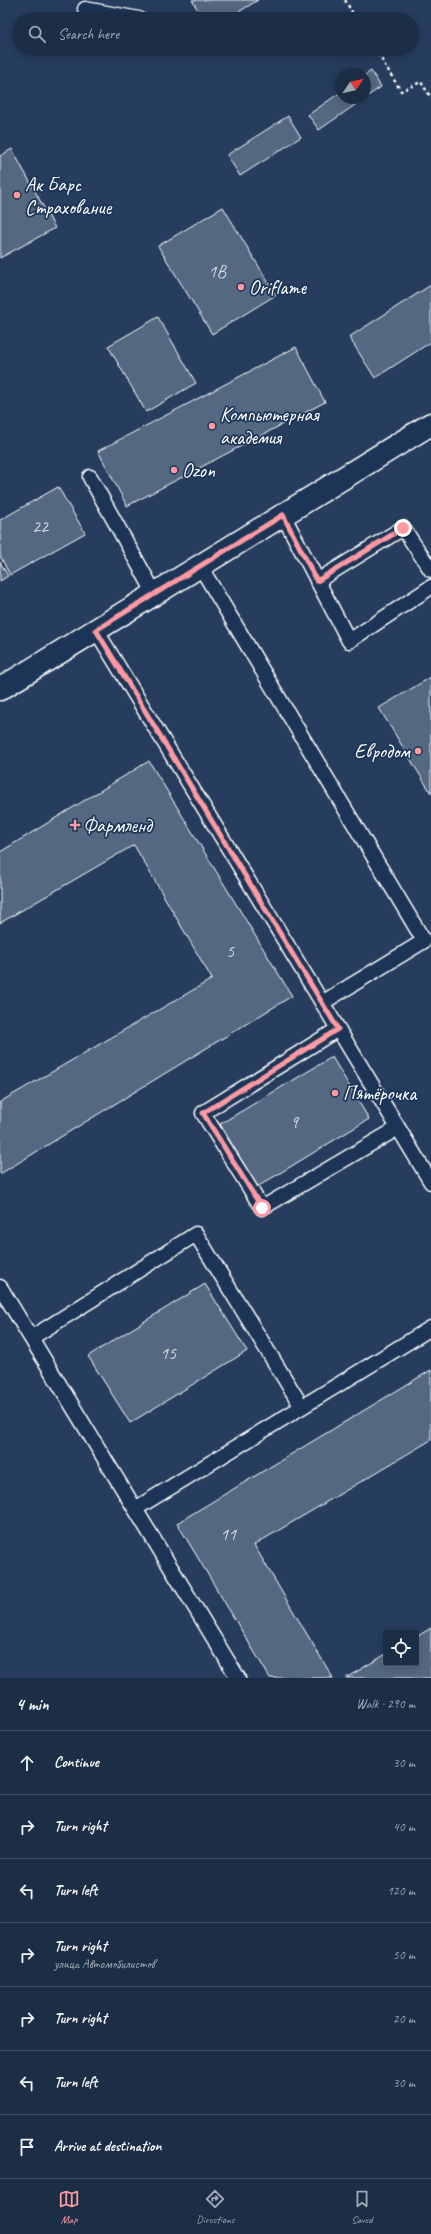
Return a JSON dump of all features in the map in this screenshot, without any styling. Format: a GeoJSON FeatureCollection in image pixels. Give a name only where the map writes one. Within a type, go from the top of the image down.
{"type":"FeatureCollection","features":[{"type":"Feature","properties":{"kind":"street"},"geometry":{"type":"LineString","coordinates":[[0,689],[431,424]]}},
{"type":"Feature","properties":{"kind":"lane"},"geometry":{"type":"LineString","coordinates":[[85,9],[102,12]]}},
{"type":"Feature","properties":{"kind":"lane"},"geometry":{"type":"LineString","coordinates":[[90,477],[155,594]]}},
{"type":"Feature","properties":{"kind":"lane"},"geometry":{"type":"LineString","coordinates":[[283,515],[348,641],[431,587]]}},
{"type":"Feature","properties":{"kind":"lane"},"geometry":{"type":"LineString","coordinates":[[317,581],[403,528],[431,570]]}},
{"type":"Feature","properties":{"kind":"lane"},"geometry":{"type":"LineString","coordinates":[[200,566],[424,941],[322,1003]]}},
{"type":"Feature","properties":{"kind":"lane"},"geometry":{"type":"LineString","coordinates":[[96,630],[431,1182]]}},
{"type":"Feature","properties":{"kind":"lane"},"geometry":{"type":"LineString","coordinates":[[338,1029],[203,1113],[262,1208],[398,1128]]}},
{"type":"Feature","properties":{"kind":"lane"},"geometry":{"type":"LineString","coordinates":[[31,1338],[196,1234],[302,1407]]}},
{"type":"Feature","properties":{"kind":"lane"},"geometry":{"type":"LineString","coordinates":[[0,1287],[238,1678]]}},
{"type":"Feature","properties":{"kind":"lane"},"geometry":{"type":"LineString","coordinates":[[135,1509],[431,1328]]}},
{"type":"Feature","properties":{"kind":"path"},"geometry":{"type":"LineString","coordinates":[[345,0],[352,12]]}},
{"type":"Feature","properties":{"kind":"path"},"geometry":{"type":"LineString","coordinates":[[379,56],[401,91],[421,82],[431,98]]}},
{"type":"Feature","properties":{"kind":"building"},"geometry":{"type":"Polygon","coordinates":[[[192,0],[258,0],[238,12],[199,12],[192,0]]]}},
{"type":"Feature","properties":{"kind":"building"},"geometry":{"type":"Polygon","coordinates":[[[371,71],[381,87],[371,94],[371,71]]]}},
{"type":"Feature","properties":{"kind":"building"},"geometry":{"type":"Polygon","coordinates":[[[335,96],[335,104],[356,104],[319,130],[308,115],[335,96]]]}},
{"type":"Feature","properties":{"kind":"building"},"geometry":{"type":"Polygon","coordinates":[[[288,116],[301,137],[240,176],[227,155],[288,116]]]}},
{"type":"Feature","properties":{"kind":"building"},"geometry":{"type":"Polygon","coordinates":[[[12,149],[55,228],[0,258],[0,156],[12,149]]]}},
{"type":"Feature","properties":{"kind":"building"},"geometry":{"type":"Polygon","coordinates":[[[223,207],[276,295],[212,334],[158,246],[223,207]]]}},
{"type":"Feature","properties":{"kind":"building"},"geometry":{"type":"Polygon","coordinates":[[[431,285],[431,342],[375,378],[349,337],[431,285]]]}},
{"type":"Feature","properties":{"kind":"building"},"geometry":{"type":"Polygon","coordinates":[[[158,317],[196,383],[146,412],[108,346],[158,317]]]}},
{"type":"Feature","properties":{"kind":"building","name":"Компьютерная академия"},"geometry":{"type":"Polygon","coordinates":[[[296,347],[325,402],[127,506],[98,451],[296,347]]]}},
{"type":"Feature","properties":{"kind":"building"},"geometry":{"type":"Polygon","coordinates":[[[58,487],[85,533],[10,575],[0,556],[0,520],[58,487]]]}},
{"type":"Feature","properties":{"kind":"building"},"geometry":{"type":"Polygon","coordinates":[[[0,562],[8,576],[0,581],[0,562]]]}},
{"type":"Feature","properties":{"kind":"building","name":"Евродом"},"geometry":{"type":"Polygon","coordinates":[[[431,677],[431,793],[379,708],[431,677]]]}},
{"type":"Feature","properties":{"kind":"building"},"geometry":{"type":"Polygon","coordinates":[[[149,761],[292,996],[0,1174],[0,1102],[212,979],[134,845],[0,923],[0,852],[149,761]]]}},
{"type":"Feature","properties":{"kind":"building"},"geometry":{"type":"Polygon","coordinates":[[[332,1057],[369,1119],[257,1187],[220,1124],[332,1057]]]}},
{"type":"Feature","properties":{"kind":"building"},"geometry":{"type":"Polygon","coordinates":[[[205,1284],[247,1351],[130,1423],[88,1356],[205,1284]]]}},
{"type":"Feature","properties":{"kind":"building"},"geometry":{"type":"Polygon","coordinates":[[[431,1370],[431,1440],[254,1545],[333,1678],[270,1678],[177,1523],[431,1370]]]}},
{"type":"Feature","properties":{"kind":"building"},"geometry":{"type":"Polygon","coordinates":[[[431,1628],[431,1678],[346,1678],[383,1656],[383,1666],[419,1666],[419,1635],[431,1628]]]}},
{"type":"Feature","properties":{"kind":"place","name":"Ак Барс Страхование"},"geometry":{"type":"Point","coordinates":[17,195]}},
{"type":"Feature","properties":{"kind":"place","name":"Oriflame"},"geometry":{"type":"Point","coordinates":[241,287]}},
{"type":"Feature","properties":{"kind":"place","name":"Компьютерная академия"},"geometry":{"type":"Point","coordinates":[212,426]}},
{"type":"Feature","properties":{"kind":"place","name":"Ozon"},"geometry":{"type":"Point","coordinates":[174,470]}},
{"type":"Feature","properties":{"kind":"place","name":"Евродом"},"geometry":{"type":"Point","coordinates":[418,751]}},
{"type":"Feature","properties":{"kind":"place","name":"Фармленд"},"geometry":{"type":"Point","coordinates":[75,825]}},
{"type":"Feature","properties":{"kind":"place","name":"Пятёрочка"},"geometry":{"type":"Point","coordinates":[335,1093]}},
{"type":"Feature","properties":{"kind":"route"},"geometry":{"type":"LineString","coordinates":[[262,1208],[203,1113],[338,1029],[96,630],[283,515],[317,581],[403,528]]}}]}
